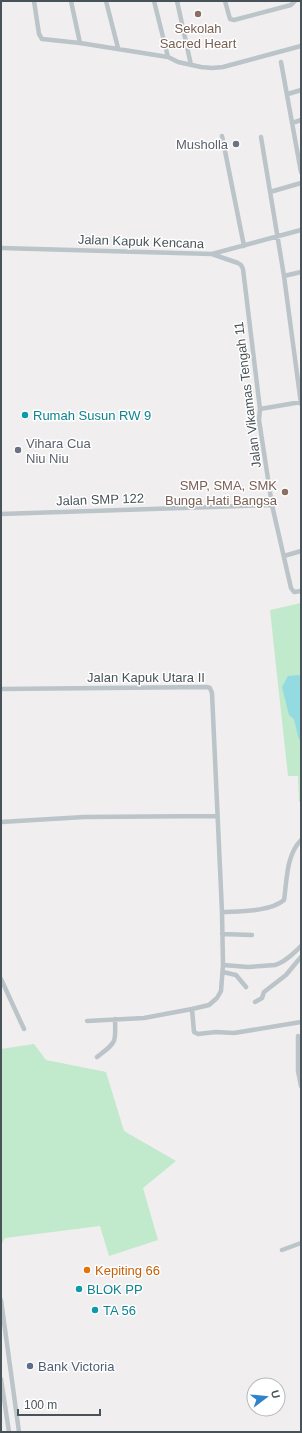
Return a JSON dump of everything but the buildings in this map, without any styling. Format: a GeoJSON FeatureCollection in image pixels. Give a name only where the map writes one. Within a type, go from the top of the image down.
{"type":"FeatureCollection","features":[{"type":"Feature","properties":{"kind":"street"},"geometry":{"type":"LineString","coordinates":[[34,1],[38,34],[42,39],[80,42],[118,48],[168,57],[178,62],[191,65],[212,68],[224,67],[301,46]]}},
{"type":"Feature","properties":{"kind":"street"},"geometry":{"type":"LineString","coordinates":[[71,1],[80,42]]}},
{"type":"Feature","properties":{"kind":"street"},"geometry":{"type":"LineString","coordinates":[[106,1],[118,48]]}},
{"type":"Feature","properties":{"kind":"street"},"geometry":{"type":"LineString","coordinates":[[154,1],[168,57]]}},
{"type":"Feature","properties":{"kind":"street"},"geometry":{"type":"LineString","coordinates":[[177,1],[191,65]]}},
{"type":"Feature","properties":{"kind":"street"},"geometry":{"type":"LineString","coordinates":[[226,1],[230,19],[234,20],[291,5],[295,1]]}},
{"type":"Feature","properties":{"kind":"street"},"geometry":{"type":"LineString","coordinates":[[281,62],[299,152],[301,172]]}},
{"type":"Feature","properties":{"kind":"street"},"geometry":{"type":"LineString","coordinates":[[288,94],[301,90]]}},
{"type":"Feature","properties":{"kind":"street"},"geometry":{"type":"LineString","coordinates":[[292,122],[301,120]]}},
{"type":"Feature","properties":{"kind":"street"},"geometry":{"type":"LineString","coordinates":[[222,136],[244,246]]}},
{"type":"Feature","properties":{"kind":"street"},"geometry":{"type":"LineString","coordinates":[[260,409],[301,403],[284,276],[261,137]]}},
{"type":"Feature","properties":{"kind":"street"},"geometry":{"type":"LineString","coordinates":[[270,192],[301,183]]}},
{"type":"Feature","properties":{"kind":"street","name":"Jalan Kapuk Kencana"},"geometry":{"type":"LineString","coordinates":[[1,248],[212,254],[301,230]]}},
{"type":"Feature","properties":{"kind":"street","name":"Jalan Vikamas Tengah 11"},"geometry":{"type":"LineString","coordinates":[[212,254],[238,263],[244,269],[260,409],[259,420],[272,505],[291,588],[294,592],[301,591]]}},
{"type":"Feature","properties":{"kind":"street"},"geometry":{"type":"LineString","coordinates":[[284,276],[301,272]]}},
{"type":"Feature","properties":{"kind":"street","name":"Jalan SMP 122"},"geometry":{"type":"LineString","coordinates":[[1,514],[272,505]]}},
{"type":"Feature","properties":{"kind":"street"},"geometry":{"type":"LineString","coordinates":[[284,556],[301,551]]}},
{"type":"Feature","properties":{"kind":"street","name":"Jalan Kapuk Utara II"},"geometry":{"type":"LineString","coordinates":[[1,689],[207,686],[210,688],[212,693],[222,912],[223,986],[217,998],[209,1004],[192,1009],[144,1018],[87,1021]]}},
{"type":"Feature","properties":{"kind":"street"},"geometry":{"type":"LineString","coordinates":[[1,822],[84,817],[217,816]]}},
{"type":"Feature","properties":{"kind":"street"},"geometry":{"type":"LineString","coordinates":[[222,912],[263,909],[284,900],[292,852],[301,840]]}},
{"type":"Feature","properties":{"kind":"street"},"geometry":{"type":"LineString","coordinates":[[222,934],[252,935]]}},
{"type":"Feature","properties":{"kind":"street"},"geometry":{"type":"LineString","coordinates":[[223,965],[275,965],[284,961],[301,946]]}},
{"type":"Feature","properties":{"kind":"street"},"geometry":{"type":"LineString","coordinates":[[256,1002],[262,998],[264,992],[286,974],[299,959]]}},
{"type":"Feature","properties":{"kind":"street"},"geometry":{"type":"LineString","coordinates":[[223,972],[236,975],[246,988]]}},
{"type":"Feature","properties":{"kind":"street"},"geometry":{"type":"LineString","coordinates":[[1,979],[24,1029]]}},
{"type":"Feature","properties":{"kind":"street"},"geometry":{"type":"LineString","coordinates":[[192,1009],[194,1032],[198,1034],[216,1032],[234,1033],[301,1022]]}},
{"type":"Feature","properties":{"kind":"street"},"geometry":{"type":"LineString","coordinates":[[97,1057],[112,1045],[116,1038],[114,1019]]}},
{"type":"Feature","properties":{"kind":"street"},"geometry":{"type":"LineString","coordinates":[[298,1036],[298,1071],[301,1086]]}},
{"type":"Feature","properties":{"kind":"street"},"geometry":{"type":"LineString","coordinates":[[282,1250],[301,1243]]}},
{"type":"Feature","properties":{"kind":"street"},"geometry":{"type":"LineString","coordinates":[[1,1300],[19,1432]]}},
{"type":"Feature","properties":{"kind":"street"},"geometry":{"type":"LineString","coordinates":[[1,1379],[9,1432]]}},
{"type":"Feature","properties":{"kind":"green space"},"geometry":{"type":"Polygon","coordinates":[[[301,603],[301,801],[299,802],[298,776],[288,776],[270,610],[301,603]]]}},
{"type":"Feature","properties":{"kind":"green space"},"geometry":{"type":"Polygon","coordinates":[[[34,1044],[46,1060],[106,1072],[124,1131],[176,1161],[143,1188],[158,1240],[109,1256],[100,1226],[5,1238],[1,1245],[1,1049],[34,1044]]]}},
{"type":"Feature","properties":{"kind":"water"},"geometry":{"type":"Polygon","coordinates":[[[299,675],[301,677],[301,744],[294,719],[289,715],[282,687],[288,676],[299,675]]]}},
{"type":"Feature","properties":{"kind":"place","name":"Sekolah Sacred Heart"},"geometry":{"type":"Point","coordinates":[198,14]}},
{"type":"Feature","properties":{"kind":"place","name":"Musholla"},"geometry":{"type":"Point","coordinates":[236,144]}},
{"type":"Feature","properties":{"kind":"place","name":"Rumah Susun RW 9"},"geometry":{"type":"Point","coordinates":[25,415]}},
{"type":"Feature","properties":{"kind":"place","name":"Vihara Cua Niu Niu"},"geometry":{"type":"Point","coordinates":[18,450]}},
{"type":"Feature","properties":{"kind":"place","name":"SMP, SMA, SMK Bunga Hati Bangsa"},"geometry":{"type":"Point","coordinates":[285,492]}},
{"type":"Feature","properties":{"kind":"place","name":"Kepiting 66"},"geometry":{"type":"Point","coordinates":[87,1270]}},
{"type":"Feature","properties":{"kind":"place","name":"BLOK PP"},"geometry":{"type":"Point","coordinates":[79,1289]}},
{"type":"Feature","properties":{"kind":"place","name":"TA 56"},"geometry":{"type":"Point","coordinates":[95,1310]}},
{"type":"Feature","properties":{"kind":"place","name":"Bank Victoria"},"geometry":{"type":"Point","coordinates":[30,1366]}}]}
